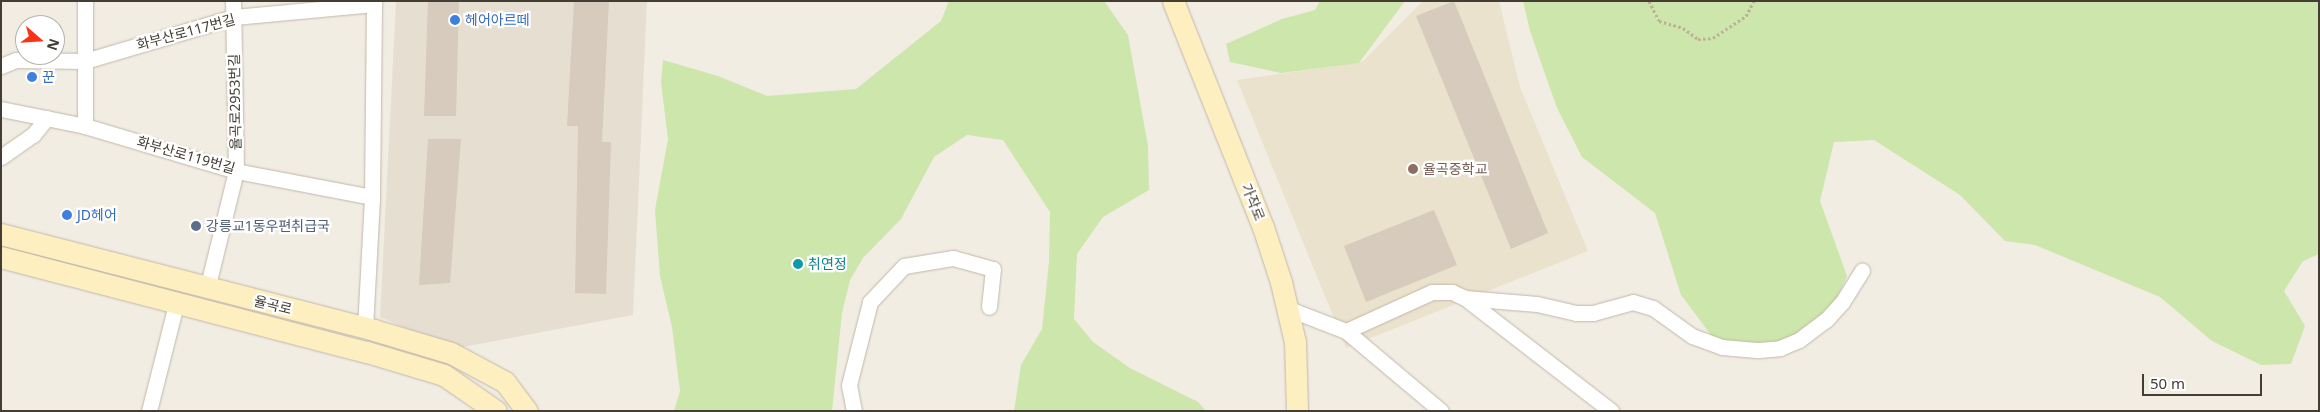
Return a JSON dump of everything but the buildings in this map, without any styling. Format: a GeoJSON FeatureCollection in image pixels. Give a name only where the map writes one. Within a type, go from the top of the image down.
{"type":"FeatureCollection","features":[{"type":"Feature","properties":{"kind":"street"},"geometry":{"type":"LineString","coordinates":[[85,1],[85,126]]}},
{"type":"Feature","properties":{"kind":"street","name":"율곡로2953번길"},"geometry":{"type":"LineString","coordinates":[[207,289],[236,170],[233,1]]}},
{"type":"Feature","properties":{"kind":"street","name":"가작로"},"geometry":{"type":"LineString","coordinates":[[1173,1],[1263,227],[1289,309],[1295,342],[1297,411]]}},
{"type":"Feature","properties":{"kind":"street"},"geometry":{"type":"LineString","coordinates":[[358,350],[365,328],[372,197],[374,3]]}},
{"type":"Feature","properties":{"kind":"street","name":"화부산로117번길"},"geometry":{"type":"LineString","coordinates":[[1,66],[16,60],[85,60],[234,17],[374,3]]}},
{"type":"Feature","properties":{"kind":"street","name":"화부산로119번길"},"geometry":{"type":"LineString","coordinates":[[1,109],[85,126],[236,170],[372,197]]}},
{"type":"Feature","properties":{"kind":"street"},"geometry":{"type":"LineString","coordinates":[[1,157],[33,136],[47,118]]}},
{"type":"Feature","properties":{"kind":"street","name":"율곡로"},"geometry":{"type":"LineString","coordinates":[[1,234],[207,289],[365,328],[458,357],[505,382],[527,411]]}},
{"type":"Feature","properties":{"kind":"street","name":"율곡로"},"geometry":{"type":"LineString","coordinates":[[1,257],[358,350],[444,376],[496,411]]}},
{"type":"Feature","properties":{"kind":"street"},"geometry":{"type":"LineString","coordinates":[[854,411],[849,385],[870,302],[904,266],[953,258],[993,270],[989,307]]}},
{"type":"Feature","properties":{"kind":"street"},"geometry":{"type":"LineString","coordinates":[[1465,298],[1537,304],[1576,313],[1593,313],[1633,302],[1653,308],[1692,336],[1722,347],[1758,350],[1780,348],[1800,340],[1826,320],[1844,301],[1862,271]]}},
{"type":"Feature","properties":{"kind":"street"},"geometry":{"type":"LineString","coordinates":[[1346,331],[1432,292],[1452,292],[1465,298],[1612,411]]}},
{"type":"Feature","properties":{"kind":"street"},"geometry":{"type":"LineString","coordinates":[[149,411],[176,304]]}},
{"type":"Feature","properties":{"kind":"street"},"geometry":{"type":"LineString","coordinates":[[1289,309],[1346,331],[1441,411]]}},
{"type":"Feature","properties":{"kind":"path"},"geometry":{"type":"LineString","coordinates":[[1649,1],[1658,21],[1683,28],[1698,39],[1713,38],[1746,16],[1754,2]]}},
{"type":"Feature","properties":{"kind":"shaded area"},"geometry":{"type":"Polygon","coordinates":[[[396,1],[647,1],[633,315],[453,349],[380,317],[396,1]]]}},
{"type":"Feature","properties":{"kind":"shaded area","name":"율곡중학교"},"geometry":{"type":"Polygon","coordinates":[[[1423,1],[1499,1],[1520,87],[1588,251],[1346,348],[1237,80],[1362,62],[1423,1]]]}},
{"type":"Feature","properties":{"kind":"green space"},"geometry":{"type":"Polygon","coordinates":[[[949,1],[1104,1],[1128,35],[1148,146],[1149,190],[1103,217],[1077,254],[1074,319],[1093,342],[1130,368],[1198,402],[1206,411],[1014,411],[1021,365],[1042,329],[1049,262],[1050,212],[1003,140],[967,135],[934,157],[901,219],[863,258],[850,280],[842,313],[832,411],[674,411],[680,391],[672,327],[660,276],[655,210],[668,139],[661,82],[663,60],[718,76],[767,96],[856,89],[941,21],[949,1]]]}},
{"type":"Feature","properties":{"kind":"green space"},"geometry":{"type":"Polygon","coordinates":[[[1320,1],[1405,1],[1359,63],[1281,73],[1230,62],[1226,44],[1282,19],[1315,10],[1320,1]]]}},
{"type":"Feature","properties":{"kind":"green space"},"geometry":{"type":"Polygon","coordinates":[[[1523,1],[2319,1],[2319,254],[2303,261],[2284,291],[2305,326],[2291,364],[2261,365],[2212,341],[2160,297],[2035,245],[2005,241],[1960,195],[1874,140],[1834,142],[1820,201],[1847,276],[1823,330],[1772,355],[1714,339],[1681,295],[1655,213],[1582,157],[1557,108],[1530,31],[1523,1]]]}},
{"type":"Feature","properties":{"kind":"place","name":"헤어아르떼"},"geometry":{"type":"Point","coordinates":[455,20]}},
{"type":"Feature","properties":{"kind":"place","name":"꾼"},"geometry":{"type":"Point","coordinates":[32,77]}},
{"type":"Feature","properties":{"kind":"place","name":"율곡중학교"},"geometry":{"type":"Point","coordinates":[1413,169]}},
{"type":"Feature","properties":{"kind":"place","name":"JD헤어"},"geometry":{"type":"Point","coordinates":[67,215]}},
{"type":"Feature","properties":{"kind":"place","name":"강릉교1동우편취급국"},"geometry":{"type":"Point","coordinates":[196,226]}},
{"type":"Feature","properties":{"kind":"place","name":"취연정"},"geometry":{"type":"Point","coordinates":[798,264]}}]}
